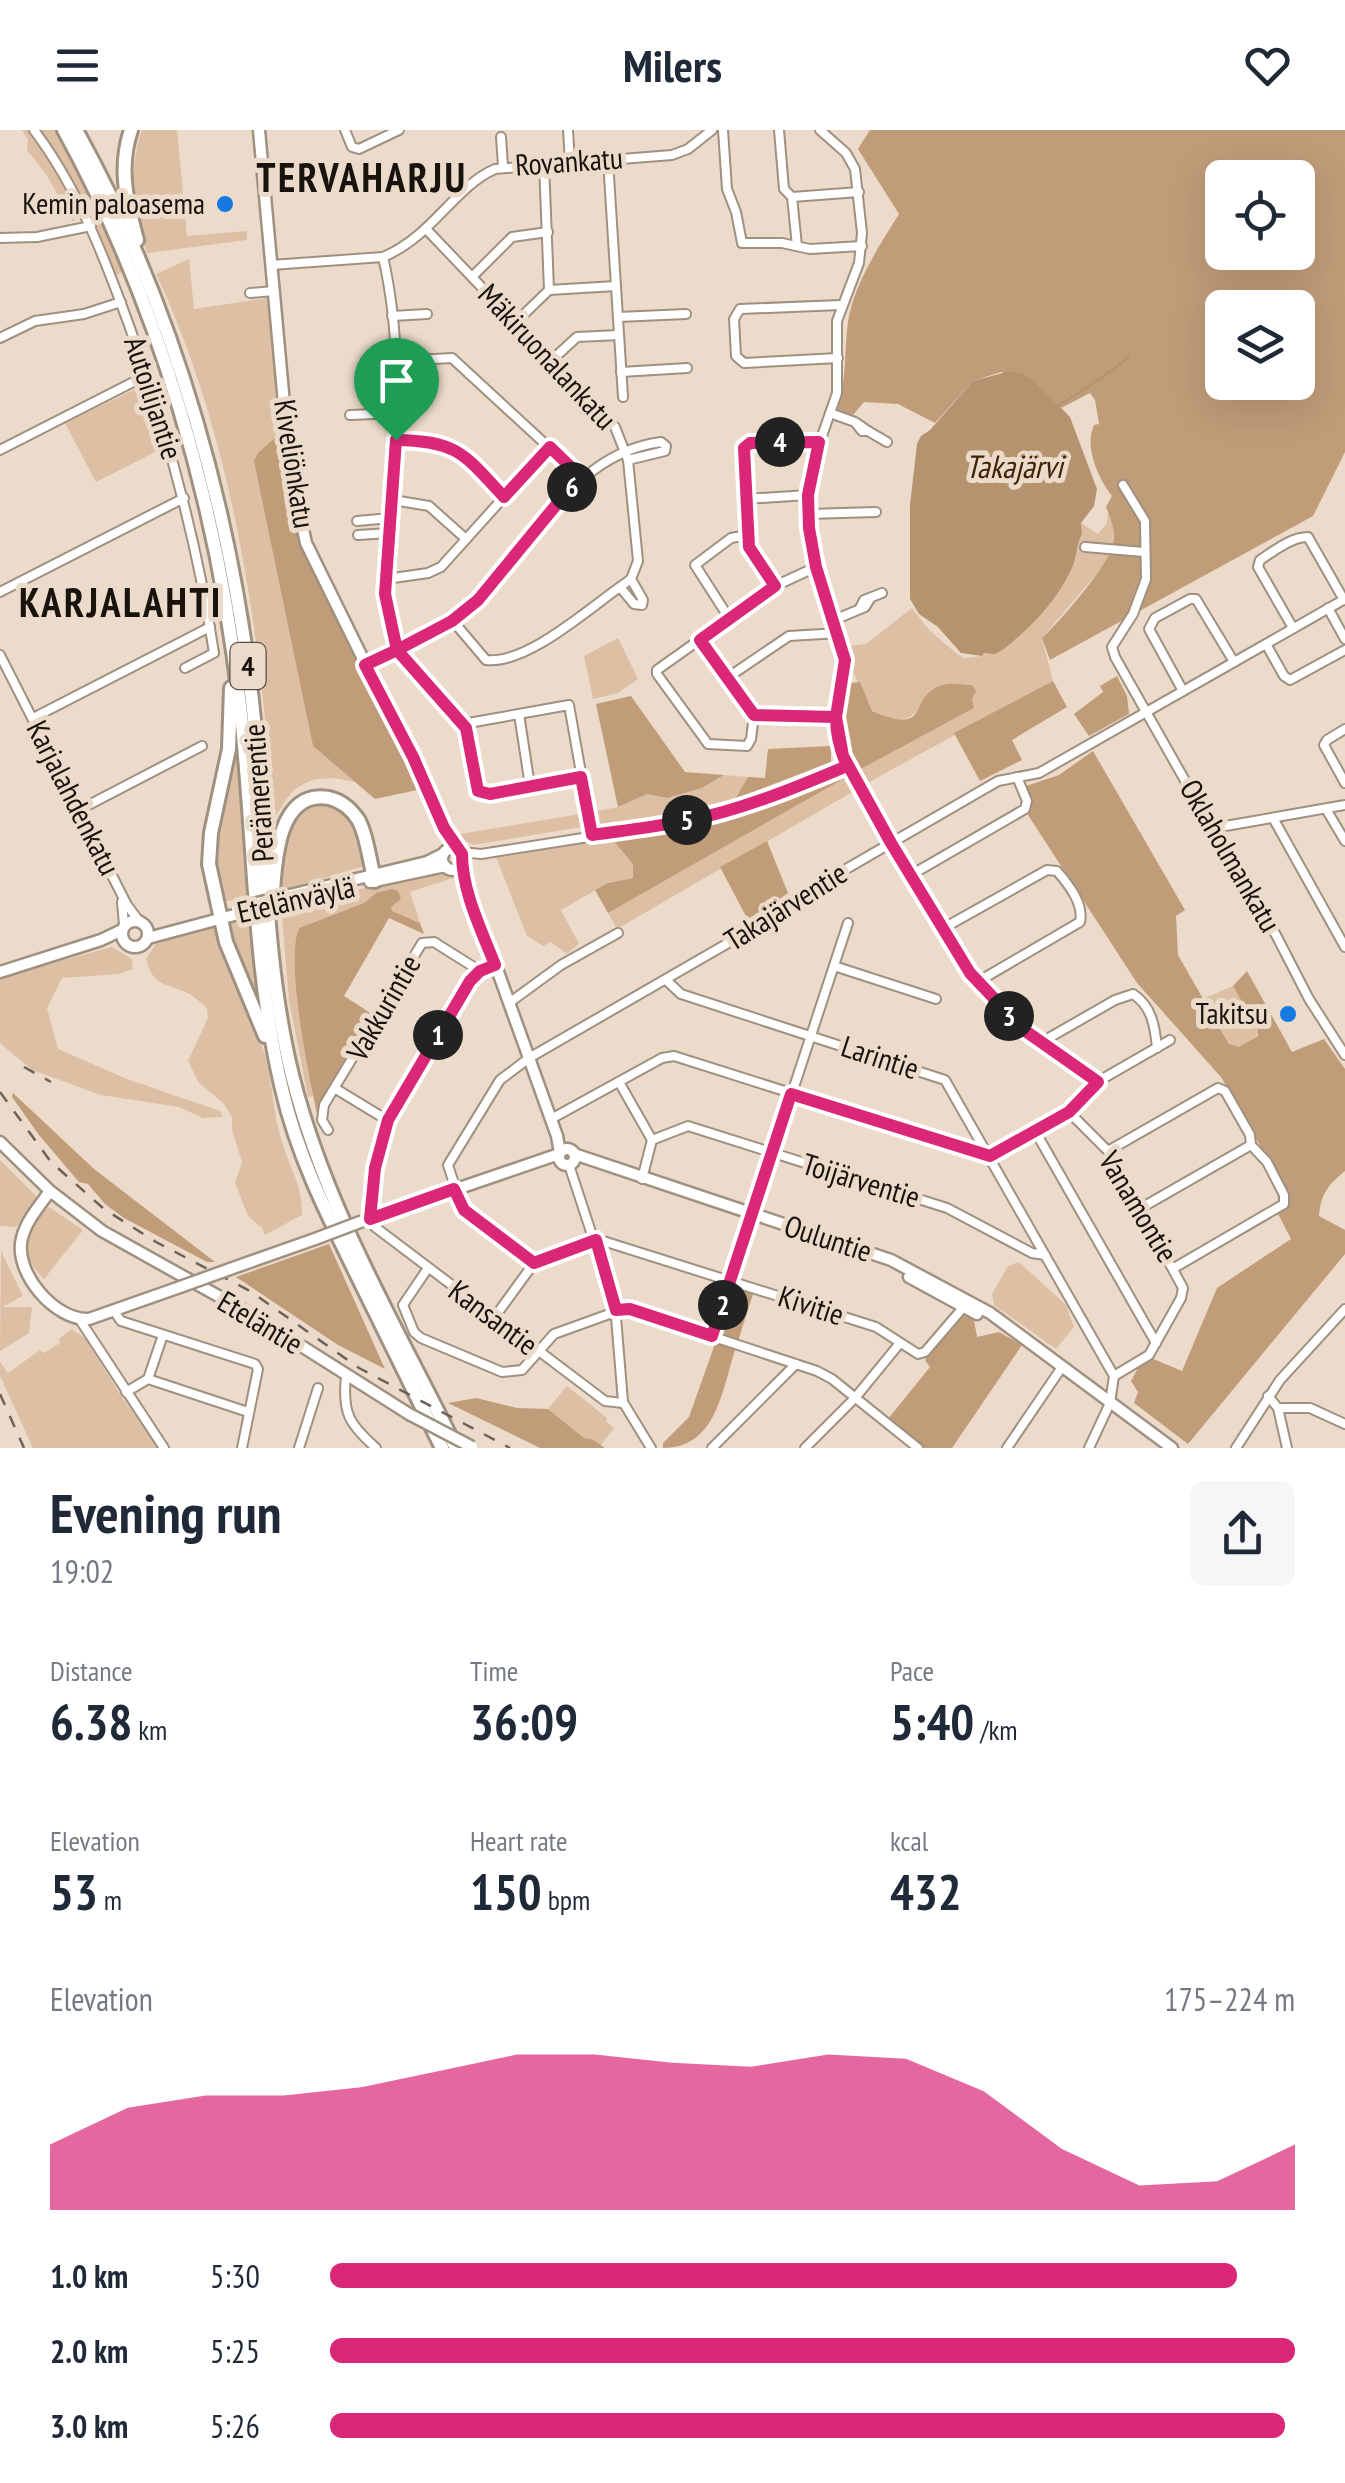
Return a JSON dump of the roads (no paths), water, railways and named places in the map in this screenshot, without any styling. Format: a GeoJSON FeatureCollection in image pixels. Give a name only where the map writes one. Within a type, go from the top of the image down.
{"type":"FeatureCollection","features":[{"type":"Feature","properties":{"kind":"highway","name":"Perämerentie"},"geometry":{"type":"LineString","coordinates":[[64,130],[133,278],[172,388],[204,498],[230,631],[245,747],[256,938],[282,1090],[316,1191],[442,1448]]}},
{"type":"Feature","properties":{"kind":"highway","name":"Perämerentie"},"geometry":{"type":"LineString","coordinates":[[76,130],[145,277],[206,457],[240,608],[255,728],[275,984],[291,1072],[311,1143],[341,1221],[456,1448]]}},
{"type":"Feature","properties":{"kind":"highway"},"geometry":{"type":"LineString","coordinates":[[131,130],[124,158],[125,192],[145,277]]}},
{"type":"Feature","properties":{"kind":"highway"},"geometry":{"type":"LineString","coordinates":[[230,631],[229,749],[209,852],[218,915],[261,1023],[282,1090]]}},
{"type":"Feature","properties":{"kind":"highway"},"geometry":{"type":"LineString","coordinates":[[275,984],[275,867],[279,842],[292,811],[318,798],[336,800],[348,808],[360,824],[374,878]]}},
{"type":"Feature","properties":{"kind":"main road","name":"Kiveliönkatu"},"geometry":{"type":"LineString","coordinates":[[259,130],[294,496],[306,543],[413,757],[444,828],[566,1157]]}},
{"type":"Feature","properties":{"kind":"main road","name":"Etelänväylä"},"geometry":{"type":"LineString","coordinates":[[144,929],[238,911],[453,858]]}},
{"type":"Feature","properties":{"kind":"main road"},"geometry":{"type":"LineString","coordinates":[[123,928],[124,943]]}},
{"type":"Feature","properties":{"kind":"main road"},"geometry":{"type":"LineString","coordinates":[[0,972],[63,953],[123,928],[144,929],[138,948],[124,943],[63,953]]}},
{"type":"Feature","properties":{"kind":"main road","name":"Eteläntie"},"geometry":{"type":"LineString","coordinates":[[0,1142],[50,1191],[102,1231],[254,1316],[409,1414],[473,1447]]}},
{"type":"Feature","properties":{"kind":"main road","name":"Ouluntie"},"geometry":{"type":"LineString","coordinates":[[566,1157],[750,1217]]}},
{"type":"Feature","properties":{"kind":"main road","name":"Ouluntie"},"geometry":{"type":"LineString","coordinates":[[78,1316],[114,1311],[454,1189],[525,1165],[566,1157],[642,1179],[880,1262],[1013,1331],[1172,1448]]}},
{"type":"Feature","properties":{"kind":"main road"},"geometry":{"type":"LineString","coordinates":[[50,1191],[24,1231],[20,1246],[28,1272],[42,1292],[58,1310],[78,1316]]}},
{"type":"Feature","properties":{"kind":"street","name":"Autoilijantie"},"geometry":{"type":"LineString","coordinates":[[34,130],[56,160],[89,222],[147,375],[184,498],[210,627]]}},
{"type":"Feature","properties":{"kind":"street"},"geometry":{"type":"LineString","coordinates":[[344,130],[352,147],[359,150],[400,130]]}},
{"type":"Feature","properties":{"kind":"street"},"geometry":{"type":"LineString","coordinates":[[568,130],[570,162]]}},
{"type":"Feature","properties":{"kind":"street","name":"Rovankatu"},"geometry":{"type":"LineString","coordinates":[[271,265],[383,258],[427,230],[482,176],[504,166],[682,152],[712,130]]}},
{"type":"Feature","properties":{"kind":"street"},"geometry":{"type":"LineString","coordinates":[[723,130],[726,189],[742,242],[749,246],[862,246]]}},
{"type":"Feature","properties":{"kind":"street"},"geometry":{"type":"LineString","coordinates":[[778,130],[784,189],[792,197],[798,246]]}},
{"type":"Feature","properties":{"kind":"street"},"geometry":{"type":"LineString","coordinates":[[820,130],[851,160],[859,192],[862,246],[841,304],[837,324],[838,383],[819,442],[808,495],[816,567],[839,633],[845,668],[836,717],[839,745],[847,766],[942,929],[979,980],[1016,1023],[1098,1082]]}},
{"type":"Feature","properties":{"kind":"street"},"geometry":{"type":"LineString","coordinates":[[501,137],[504,166]]}},
{"type":"Feature","properties":{"kind":"street"},"geometry":{"type":"LineString","coordinates":[[608,160],[623,397]]}},
{"type":"Feature","properties":{"kind":"street"},"geometry":{"type":"LineString","coordinates":[[544,163],[550,290]]}},
{"type":"Feature","properties":{"kind":"street"},"geometry":{"type":"LineString","coordinates":[[792,197],[859,192]]}},
{"type":"Feature","properties":{"kind":"street"},"geometry":{"type":"LineString","coordinates":[[0,238],[68,231],[89,222]]}},
{"type":"Feature","properties":{"kind":"street","name":"Mäkiruonalankatu"},"geometry":{"type":"LineString","coordinates":[[427,230],[607,416],[625,449],[638,561],[631,578],[644,600],[642,605],[634,604],[620,587]]}},
{"type":"Feature","properties":{"kind":"street"},"geometry":{"type":"LineString","coordinates":[[472,276],[512,236],[548,232]]}},
{"type":"Feature","properties":{"kind":"street"},"geometry":{"type":"LineString","coordinates":[[383,258],[396,361],[396,440],[386,579],[387,614],[397,650],[463,724],[478,791],[490,794],[581,777]]}},
{"type":"Feature","properties":{"kind":"street"},"geometry":{"type":"LineString","coordinates":[[516,322],[550,290],[616,286]]}},
{"type":"Feature","properties":{"kind":"street"},"geometry":{"type":"LineString","coordinates":[[250,293],[274,291]]}},
{"type":"Feature","properties":{"kind":"street"},"geometry":{"type":"LineString","coordinates":[[0,338],[35,321],[84,314],[121,302]]}},
{"type":"Feature","properties":{"kind":"street"},"geometry":{"type":"LineString","coordinates":[[838,358],[744,363],[737,358],[734,319],[740,309],[841,304]]}},
{"type":"Feature","properties":{"kind":"street"},"geometry":{"type":"LineString","coordinates":[[392,316],[428,314]]}},
{"type":"Feature","properties":{"kind":"street"},"geometry":{"type":"LineString","coordinates":[[618,318],[686,314]]}},
{"type":"Feature","properties":{"kind":"street"},"geometry":{"type":"LineString","coordinates":[[553,359],[577,337],[619,334]]}},
{"type":"Feature","properties":{"kind":"street"},"geometry":{"type":"LineString","coordinates":[[396,361],[450,358],[580,476]]}},
{"type":"Feature","properties":{"kind":"street"},"geometry":{"type":"LineString","coordinates":[[621,372],[687,368]]}},
{"type":"Feature","properties":{"kind":"street"},"geometry":{"type":"LineString","coordinates":[[0,450],[147,375]]}},
{"type":"Feature","properties":{"kind":"street"},"geometry":{"type":"LineString","coordinates":[[830,413],[855,422],[862,431],[887,442]]}},
{"type":"Feature","properties":{"kind":"street"},"geometry":{"type":"LineString","coordinates":[[350,415],[396,414]]}},
{"type":"Feature","properties":{"kind":"street"},"geometry":{"type":"LineString","coordinates":[[396,440],[437,442],[454,449],[471,461],[504,497]]}},
{"type":"Feature","properties":{"kind":"street"},"geometry":{"type":"LineString","coordinates":[[365,665],[452,621],[478,600],[580,476],[625,449],[660,442],[666,448],[660,454],[628,460]]}},
{"type":"Feature","properties":{"kind":"street"},"geometry":{"type":"LineString","coordinates":[[775,586],[752,554],[747,535],[743,452],[747,444],[819,442]]}},
{"type":"Feature","properties":{"kind":"street"},"geometry":{"type":"LineString","coordinates":[[386,579],[437,570],[550,447]]}},
{"type":"Feature","properties":{"kind":"street"},"geometry":{"type":"LineString","coordinates":[[1085,547],[1144,552],[1145,521],[1123,485]]}},
{"type":"Feature","properties":{"kind":"street"},"geometry":{"type":"LineString","coordinates":[[746,499],[808,495]]}},
{"type":"Feature","properties":{"kind":"street"},"geometry":{"type":"LineString","coordinates":[[0,592],[184,498]]}},
{"type":"Feature","properties":{"kind":"street"},"geometry":{"type":"LineString","coordinates":[[393,500],[429,506],[466,540]]}},
{"type":"Feature","properties":{"kind":"street"},"geometry":{"type":"LineString","coordinates":[[808,514],[876,512]]}},
{"type":"Feature","properties":{"kind":"street"},"geometry":{"type":"LineString","coordinates":[[357,521],[391,518]]}},
{"type":"Feature","properties":{"kind":"street"},"geometry":{"type":"LineString","coordinates":[[358,535],[390,534]]}},
{"type":"Feature","properties":{"kind":"street"},"geometry":{"type":"LineString","coordinates":[[729,618],[695,566],[731,538],[747,535]]}},
{"type":"Feature","properties":{"kind":"street"},"geometry":{"type":"LineString","coordinates":[[1293,628],[1258,567],[1259,561],[1278,548],[1300,537],[1309,538],[1344,599]]}},
{"type":"Feature","properties":{"kind":"street","name":"Oklaholmankatu"},"geometry":{"type":"LineString","coordinates":[[1144,552],[1145,585],[1112,647],[1115,657],[1309,999],[1345,1054]]}},
{"type":"Feature","properties":{"kind":"street"},"geometry":{"type":"LineString","coordinates":[[754,715],[746,746],[708,744],[657,671],[775,586],[816,567]]}},
{"type":"Feature","properties":{"kind":"street"},"geometry":{"type":"LineString","coordinates":[[452,621],[482,656],[494,661],[541,643],[631,578]]}},
{"type":"Feature","properties":{"kind":"street"},"geometry":{"type":"LineString","coordinates":[[834,620],[868,605],[882,592]]}},
{"type":"Feature","properties":{"kind":"street"},"geometry":{"type":"LineString","coordinates":[[1183,691],[1149,630],[1156,618],[1190,599],[1198,601],[1234,662]]}},
{"type":"Feature","properties":{"kind":"street","name":"Takajärventie"},"geometry":{"type":"LineString","coordinates":[[454,1189],[448,1162],[499,1082],[529,1058],[998,781],[1039,772],[1344,599]]}},
{"type":"Feature","properties":{"kind":"street"},"geometry":{"type":"LineString","coordinates":[[1328,608],[1345,639]]}},
{"type":"Feature","properties":{"kind":"street"},"geometry":{"type":"LineString","coordinates":[[33,718],[160,657],[210,627],[214,652],[185,668]]}},
{"type":"Feature","properties":{"kind":"street"},"geometry":{"type":"LineString","coordinates":[[727,678],[789,636],[839,633]]}},
{"type":"Feature","properties":{"kind":"street"},"geometry":{"type":"LineString","coordinates":[[700,640],[754,715]]}},
{"type":"Feature","properties":{"kind":"street"},"geometry":{"type":"LineString","coordinates":[[1266,644],[1284,677],[1290,680],[1345,650]]}},
{"type":"Feature","properties":{"kind":"street","name":"Karjalahdenkatu"},"geometry":{"type":"LineString","coordinates":[[0,655],[118,888],[144,929]]}},
{"type":"Feature","properties":{"kind":"street"},"geometry":{"type":"LineString","coordinates":[[463,724],[569,705],[592,835]]}},
{"type":"Feature","properties":{"kind":"street"},"geometry":{"type":"LineString","coordinates":[[518,714],[530,786]]}},
{"type":"Feature","properties":{"kind":"street"},"geometry":{"type":"LineString","coordinates":[[754,715],[836,717]]}},
{"type":"Feature","properties":{"kind":"street"},"geometry":{"type":"LineString","coordinates":[[1345,730],[1324,745],[1345,782]]}},
{"type":"Feature","properties":{"kind":"street"},"geometry":{"type":"LineString","coordinates":[[79,810],[202,746]]}},
{"type":"Feature","properties":{"kind":"street","name":"Etelänväylä"},"geometry":{"type":"LineString","coordinates":[[453,858],[720,813],[847,766]]}},
{"type":"Feature","properties":{"kind":"street"},"geometry":{"type":"LineString","coordinates":[[911,876],[1025,808],[1027,801],[1017,777]]}},
{"type":"Feature","properties":{"kind":"street"},"geometry":{"type":"LineString","coordinates":[[1214,828],[1345,805]]}},
{"type":"Feature","properties":{"kind":"street"},"geometry":{"type":"LineString","coordinates":[[1326,809],[1345,841]]}},
{"type":"Feature","properties":{"kind":"street"},"geometry":{"type":"LineString","coordinates":[[1274,818],[1345,947]]}},
{"type":"Feature","properties":{"kind":"street"},"geometry":{"type":"LineString","coordinates":[[942,929],[1051,869],[1061,875],[1074,894],[1081,920],[979,980]]}},
{"type":"Feature","properties":{"kind":"street","name":"Karjalahdenkatu"},"geometry":{"type":"LineString","coordinates":[[118,888],[123,928]]}},
{"type":"Feature","properties":{"kind":"street"},"geometry":{"type":"LineString","coordinates":[[712,1336],[848,923]]}},
{"type":"Feature","properties":{"kind":"street"},"geometry":{"type":"LineString","coordinates":[[509,1003],[561,965],[618,933]]}},
{"type":"Feature","properties":{"kind":"street","name":"Vakkurintie"},"geometry":{"type":"LineString","coordinates":[[328,1130],[322,1114],[423,942],[434,942],[480,971]]}},
{"type":"Feature","properties":{"kind":"street"},"geometry":{"type":"LineString","coordinates":[[365,1220],[388,1120],[470,981],[480,971],[495,965]]}},
{"type":"Feature","properties":{"kind":"street"},"geometry":{"type":"LineString","coordinates":[[834,966],[936,999]]}},
{"type":"Feature","properties":{"kind":"street","name":"Larintie"},"geometry":{"type":"LineString","coordinates":[[666,980],[681,994],[943,1078],[1114,1376]]}},
{"type":"Feature","properties":{"kind":"street"},"geometry":{"type":"LineString","coordinates":[[1040,1043],[1136,994],[1155,1025],[1157,1048]]}},
{"type":"Feature","properties":{"kind":"street"},"geometry":{"type":"LineString","coordinates":[[551,1119],[672,1056],[990,1156],[1069,1112],[1098,1082],[1170,1040],[1156,1036]]}},
{"type":"Feature","properties":{"kind":"street"},"geometry":{"type":"LineString","coordinates":[[619,1082],[652,1140],[642,1179]]}},
{"type":"Feature","properties":{"kind":"street"},"geometry":{"type":"LineString","coordinates":[[1108,1150],[1220,1088],[1226,1091],[1249,1133],[1250,1145],[1267,1162],[1284,1195],[1284,1204],[1174,1268]]}},
{"type":"Feature","properties":{"kind":"street"},"geometry":{"type":"LineString","coordinates":[[336,1089],[388,1120]]}},
{"type":"Feature","properties":{"kind":"street","name":"Vanamontie"},"geometry":{"type":"LineString","coordinates":[[1069,1112],[1108,1150],[1182,1282],[1182,1295],[1156,1343],[1142,1360],[1114,1376]]}},
{"type":"Feature","properties":{"kind":"street","name":"Toijärventie"},"geometry":{"type":"LineString","coordinates":[[652,1140],[688,1126],[947,1208],[1032,1253],[1045,1255]]}},
{"type":"Feature","properties":{"kind":"street"},"geometry":{"type":"LineString","coordinates":[[1035,1131],[1156,1343]]}},
{"type":"Feature","properties":{"kind":"street"},"geometry":{"type":"LineString","coordinates":[[1140,1208],[1250,1145]]}},
{"type":"Feature","properties":{"kind":"street"},"geometry":{"type":"LineString","coordinates":[[566,1157],[616,1310],[623,1403],[651,1448]]}},
{"type":"Feature","properties":{"kind":"street"},"geometry":{"type":"LineString","coordinates":[[454,1189],[464,1210],[534,1263]]}},
{"type":"Feature","properties":{"kind":"street","name":"Kansantie"},"geometry":{"type":"LineString","coordinates":[[365,1220],[605,1401],[623,1403]]}},
{"type":"Feature","properties":{"kind":"street"},"geometry":{"type":"LineString","coordinates":[[494,1318],[534,1263],[596,1240]]}},
{"type":"Feature","properties":{"kind":"street","name":"Kivitie"},"geometry":{"type":"LineString","coordinates":[[596,1240],[608,1240],[876,1327],[919,1355],[967,1304]]}},
{"type":"Feature","properties":{"kind":"street"},"geometry":{"type":"LineString","coordinates":[[428,1268],[403,1305],[414,1332],[508,1373],[522,1370],[556,1333],[616,1310],[630,1309],[796,1364],[832,1380],[918,1448]]}},
{"type":"Feature","properties":{"kind":"street"},"geometry":{"type":"LineString","coordinates":[[1236,1448],[1268,1396],[1345,1309]]}},
{"type":"Feature","properties":{"kind":"street"},"geometry":{"type":"LineString","coordinates":[[114,1311],[122,1321],[255,1364],[258,1369],[242,1448]]}},
{"type":"Feature","properties":{"kind":"street"},"geometry":{"type":"LineString","coordinates":[[78,1316],[164,1448]]}},
{"type":"Feature","properties":{"kind":"street"},"geometry":{"type":"LineString","coordinates":[[126,1392],[148,1380],[163,1335]]}},
{"type":"Feature","properties":{"kind":"street"},"geometry":{"type":"LineString","coordinates":[[805,1448],[900,1343]]}},
{"type":"Feature","properties":{"kind":"street"},"geometry":{"type":"LineString","coordinates":[[712,1448],[796,1364]]}},
{"type":"Feature","properties":{"kind":"street"},"geometry":{"type":"LineString","coordinates":[[1007,1448],[1062,1368]]}},
{"type":"Feature","properties":{"kind":"street"},"geometry":{"type":"LineString","coordinates":[[346,1376],[343,1400],[347,1416],[376,1448]]}},
{"type":"Feature","properties":{"kind":"street"},"geometry":{"type":"LineString","coordinates":[[1089,1448],[1110,1402],[1114,1376]]}},
{"type":"Feature","properties":{"kind":"street"},"geometry":{"type":"LineString","coordinates":[[148,1380],[248,1412]]}},
{"type":"Feature","properties":{"kind":"street"},"geometry":{"type":"LineString","coordinates":[[299,1448],[318,1388]]}},
{"type":"Feature","properties":{"kind":"street"},"geometry":{"type":"LineString","coordinates":[[1268,1396],[1278,1408],[1287,1448]]}},
{"type":"Feature","properties":{"kind":"street"},"geometry":{"type":"LineString","coordinates":[[1278,1408],[1310,1408],[1345,1424]]}},
{"type":"Feature","properties":{"kind":"water","name":"Takajärvi"},"geometry":{"type":"Polygon","coordinates":[[[1010,371],[1038,384],[1070,417],[1097,489],[1094,506],[1081,523],[1082,534],[1072,567],[1057,594],[1004,649],[982,656],[961,653],[938,627],[919,614],[910,599],[910,505],[921,436],[973,381],[1010,371]]]}},
{"type":"Feature","properties":{"kind":"waterway"},"geometry":{"type":"LineString","coordinates":[[1096,382],[1129,357]]}},
{"type":"Feature","properties":{"kind":"waterway"},"geometry":{"type":"LineString","coordinates":[[1057,406],[1093,384]]}},
{"type":"Feature","properties":{"kind":"railway"},"geometry":{"type":"LineString","coordinates":[[24,1067],[51,1082]]}},
{"type":"Feature","properties":{"kind":"railway"},"geometry":{"type":"LineString","coordinates":[[0,1092],[51,1162],[104,1209],[156,1242],[250,1291],[359,1368],[510,1448]]}},
{"type":"Feature","properties":{"kind":"railway"},"geometry":{"type":"LineString","coordinates":[[0,1394],[24,1448]]}},
{"type":"Feature","properties":{"kind":"place","name":"Kemin paloasema"},"geometry":{"type":"Point","coordinates":[225,204]}},
{"type":"Feature","properties":{"kind":"place","name":"Takitsu"},"geometry":{"type":"Point","coordinates":[1288,1014]}},
{"type":"Feature","properties":{"kind":"district","name":"TERVAHARJU"},"geometry":{"type":"Point","coordinates":[362,178]}},
{"type":"Feature","properties":{"kind":"district","name":"KARJALAHTI"},"geometry":{"type":"Point","coordinates":[121,603]}}]}
